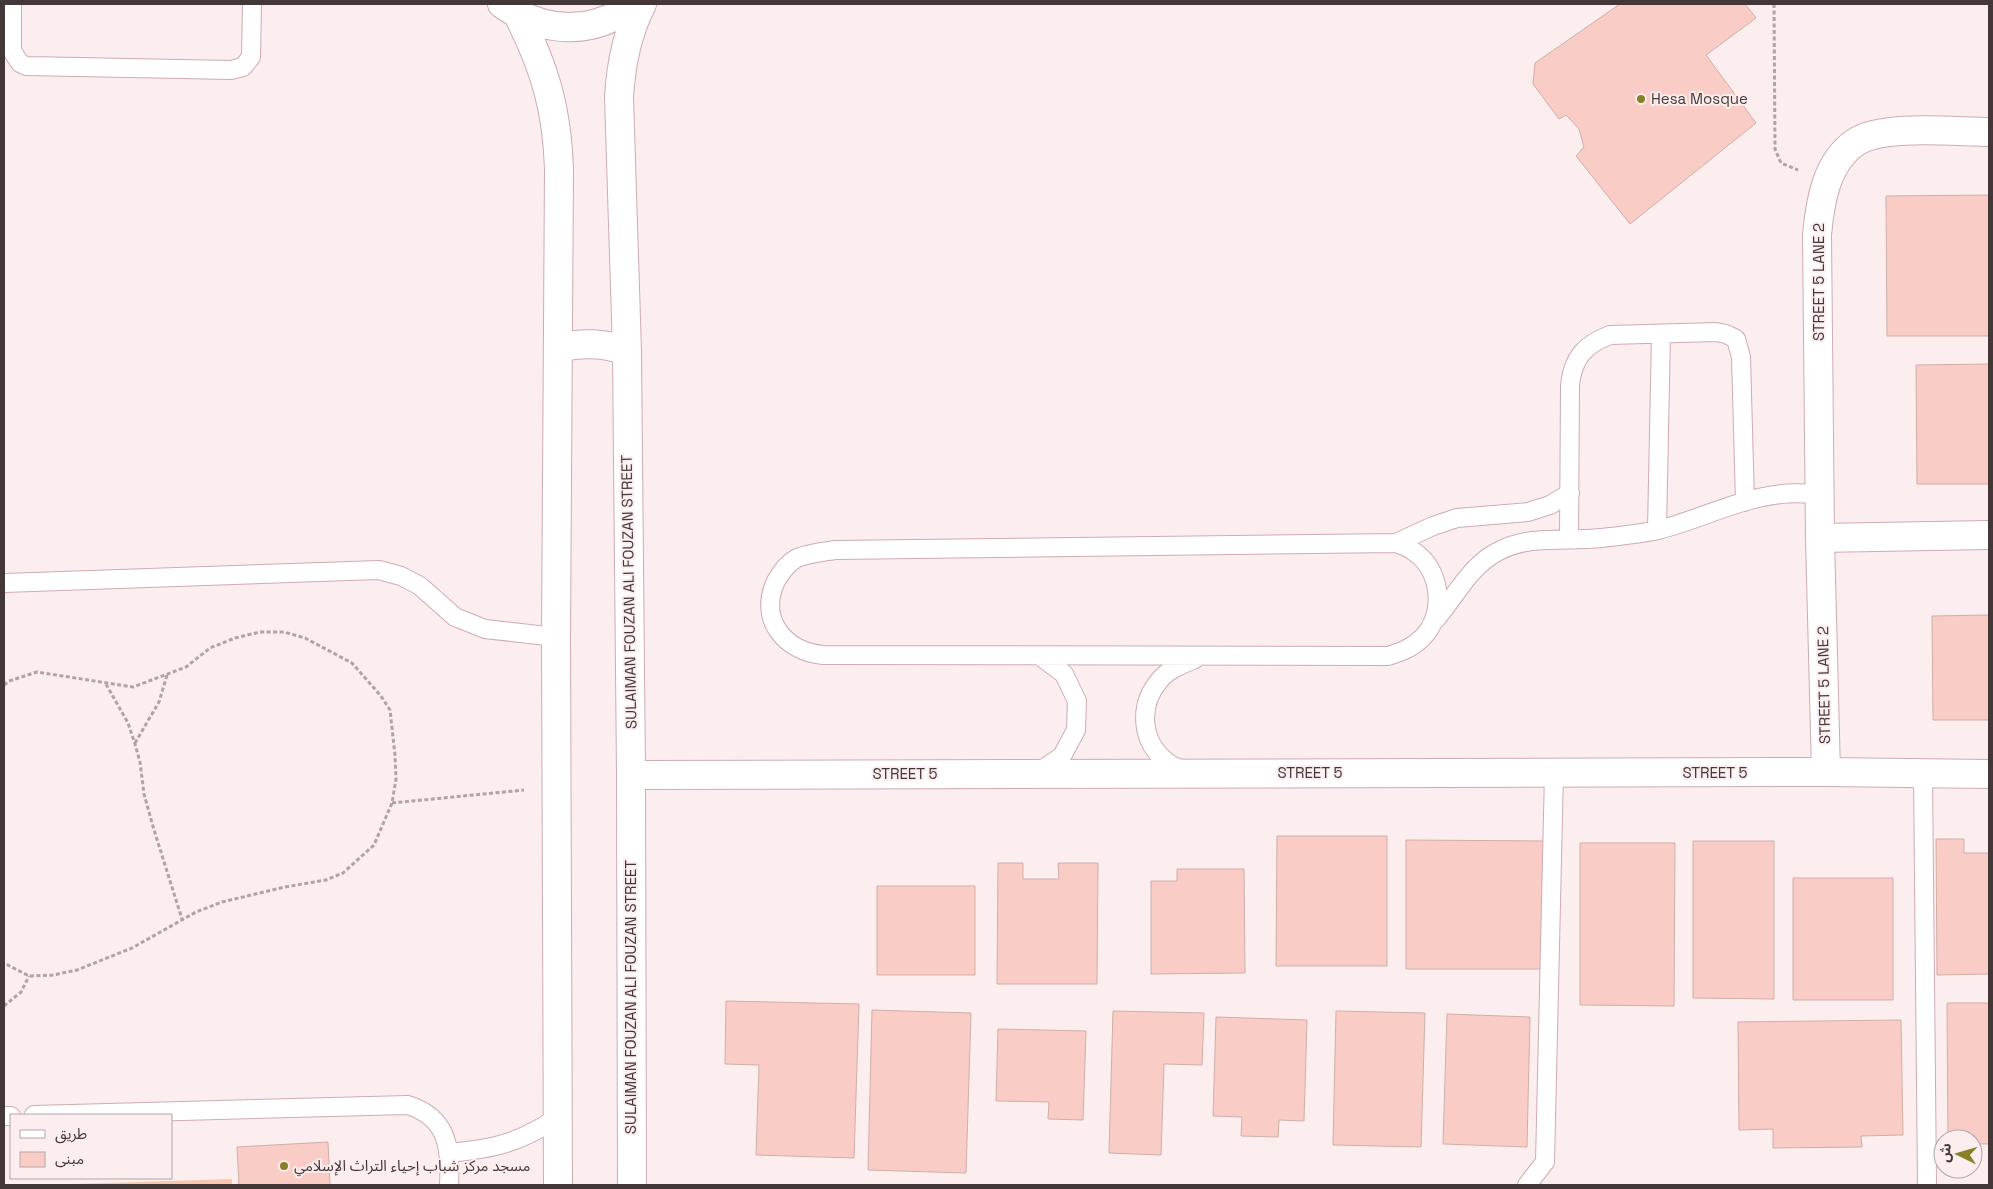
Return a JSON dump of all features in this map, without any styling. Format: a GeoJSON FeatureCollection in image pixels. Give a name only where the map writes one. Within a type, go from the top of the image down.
{"type":"FeatureCollection","features":[{"type":"Feature","properties":{"kind":"street"},"geometry":{"type":"LineString","coordinates":[[510,9],[546,25],[583,27],[605,21],[635,4]]}},
{"type":"Feature","properties":{"kind":"street","name":"SULAIMAN FOUZAN ALI FOUZAN STREET"},"geometry":{"type":"LineString","coordinates":[[632,1185],[627,351],[619,96],[620,78],[627,39],[642,4]]}},
{"type":"Feature","properties":{"kind":"street"},"geometry":{"type":"LineString","coordinates":[[510,9],[535,48],[548,83],[558,140],[556,637],[558,1185]]}},
{"type":"Feature","properties":{"kind":"street","name":"STREET 5 LANE 2"},"geometry":{"type":"LineString","coordinates":[[1826,772],[1820,538],[1817,235],[1822,197],[1828,177],[1839,159],[1856,142],[1874,135],[1896,132],[1989,132]]}},
{"type":"Feature","properties":{"kind":"street"},"geometry":{"type":"LineString","coordinates":[[558,348],[593,343],[627,351]]}},
{"type":"Feature","properties":{"kind":"street"},"geometry":{"type":"LineString","coordinates":[[1820,538],[1989,535]]}},
{"type":"Feature","properties":{"kind":"street","name":"STREET 5"},"geometry":{"type":"LineString","coordinates":[[631,775],[1826,772],[1989,774]]}},
{"type":"Feature","properties":{"kind":"lane"},"geometry":{"type":"LineString","coordinates":[[12,4],[12,51],[20,63],[26,66],[231,70],[243,67],[251,57],[252,4]]}},
{"type":"Feature","properties":{"kind":"lane"},"geometry":{"type":"LineString","coordinates":[[1569,539],[1570,385],[1572,370],[1579,355],[1594,341],[1610,335],[1716,332],[1736,339],[1741,357],[1745,502]]}},
{"type":"Feature","properties":{"kind":"lane"},"geometry":{"type":"LineString","coordinates":[[1657,530],[1661,334]]}},
{"type":"Feature","properties":{"kind":"lane"},"geometry":{"type":"LineString","coordinates":[[1570,493],[1550,506],[1528,512],[1456,518],[1396,543],[835,550],[815,553],[796,559],[781,572],[772,590],[770,610],[777,630],[790,644],[808,654],[1200,657],[1388,656],[1407,650],[1423,638],[1465,580],[1478,566],[1495,553],[1509,546],[1546,539],[1600,538],[1657,530],[1745,502],[1783,493],[1820,494]]}},
{"type":"Feature","properties":{"kind":"lane"},"geometry":{"type":"LineString","coordinates":[[1396,543],[1414,551],[1428,565],[1436,583],[1438,602],[1434,622]]}},
{"type":"Feature","properties":{"kind":"lane"},"geometry":{"type":"LineString","coordinates":[[4,583],[379,570],[401,576],[420,586],[455,617],[485,629],[556,637]]}},
{"type":"Feature","properties":{"kind":"lane"},"geometry":{"type":"LineString","coordinates":[[1037,773],[1062,756],[1076,730],[1077,701],[1064,674],[1040,656]]}},
{"type":"Feature","properties":{"kind":"lane"},"geometry":{"type":"LineString","coordinates":[[1188,774],[1167,763],[1151,746],[1144,723],[1147,700],[1159,680],[1178,666],[1200,657]]}},
{"type":"Feature","properties":{"kind":"lane"},"geometry":{"type":"LineString","coordinates":[[1526,1185],[1545,1162],[1554,773]]}},
{"type":"Feature","properties":{"kind":"lane"},"geometry":{"type":"LineString","coordinates":[[1923,774],[1927,1185]]}},
{"type":"Feature","properties":{"kind":"lane"},"geometry":{"type":"LineString","coordinates":[[71,1114],[408,1105],[421,1109],[441,1127],[448,1153],[449,1185]]}},
{"type":"Feature","properties":{"kind":"lane"},"geometry":{"type":"LineString","coordinates":[[448,1153],[500,1146],[540,1129],[558,1117]]}},
{"type":"Feature","properties":{"kind":"path"},"geometry":{"type":"LineString","coordinates":[[1774,4],[1775,149],[1781,164],[1828,177]]}},
{"type":"Feature","properties":{"kind":"path"},"geometry":{"type":"LineString","coordinates":[[4,685],[9,681],[37,672],[133,687],[186,667],[210,648],[235,638],[260,632],[284,632],[305,638],[326,648],[352,664],[367,679],[390,710],[396,779],[392,803],[374,845],[343,873],[326,880],[285,887],[222,902],[182,919],[132,948],[85,967],[53,975],[29,976],[4,963]]}},
{"type":"Feature","properties":{"kind":"path"},"geometry":{"type":"LineString","coordinates":[[135,744],[159,702],[166,675]]}},
{"type":"Feature","properties":{"kind":"path"},"geometry":{"type":"LineString","coordinates":[[106,683],[128,723],[135,744],[140,762],[144,794],[182,919]]}},
{"type":"Feature","properties":{"kind":"path"},"geometry":{"type":"LineString","coordinates":[[392,803],[557,787]]}},
{"type":"Feature","properties":{"kind":"path"},"geometry":{"type":"LineString","coordinates":[[4,1006],[21,992],[29,976]]}},
{"type":"Feature","properties":{"kind":"shaded area"},"geometry":{"type":"Polygon","coordinates":[[[232,1179],[232,1185],[44,1185],[232,1179]]]}},
{"type":"Feature","properties":{"kind":"building","name":"Hesa Mosque"},"geometry":{"type":"Polygon","coordinates":[[[1620,4],[1745,4],[1756,18],[1706,55],[1756,123],[1630,224],[1576,156],[1584,147],[1579,129],[1566,115],[1559,119],[1533,84],[1535,63],[1620,4]]]}},
{"type":"Feature","properties":{"kind":"building"},"geometry":{"type":"Polygon","coordinates":[[[1989,195],[1989,336],[1887,336],[1886,196],[1989,195]]]}},
{"type":"Feature","properties":{"kind":"building"},"geometry":{"type":"Polygon","coordinates":[[[1989,364],[1989,484],[1917,484],[1916,365],[1989,364]]]}},
{"type":"Feature","properties":{"kind":"building"},"geometry":{"type":"Polygon","coordinates":[[[1989,615],[1989,720],[1933,720],[1932,616],[1989,615]]]}},
{"type":"Feature","properties":{"kind":"building"},"geometry":{"type":"Polygon","coordinates":[[[1277,836],[1387,836],[1387,966],[1276,966],[1277,836]]]}},
{"type":"Feature","properties":{"kind":"building"},"geometry":{"type":"Polygon","coordinates":[[[1936,839],[1964,839],[1964,853],[1989,853],[1989,974],[1937,975],[1936,839]]]}},
{"type":"Feature","properties":{"kind":"building"},"geometry":{"type":"Polygon","coordinates":[[[1406,840],[1547,841],[1547,969],[1406,969],[1406,840]]]}},
{"type":"Feature","properties":{"kind":"building"},"geometry":{"type":"Polygon","coordinates":[[[1693,841],[1774,841],[1774,999],[1693,998],[1693,841]]]}},
{"type":"Feature","properties":{"kind":"building"},"geometry":{"type":"Polygon","coordinates":[[[1580,843],[1675,843],[1674,1006],[1580,1005],[1580,843]]]}},
{"type":"Feature","properties":{"kind":"building"},"geometry":{"type":"Polygon","coordinates":[[[998,863],[1023,863],[1023,879],[1059,879],[1058,863],[1098,863],[1097,984],[997,984],[998,863]]]}},
{"type":"Feature","properties":{"kind":"building"},"geometry":{"type":"Polygon","coordinates":[[[1177,869],[1244,869],[1245,973],[1151,974],[1151,881],[1177,881],[1177,869]]]}},
{"type":"Feature","properties":{"kind":"building"},"geometry":{"type":"Polygon","coordinates":[[[1793,878],[1893,878],[1893,1000],[1793,1000],[1793,878]]]}},
{"type":"Feature","properties":{"kind":"building"},"geometry":{"type":"Polygon","coordinates":[[[877,886],[975,886],[975,975],[877,975],[877,886]]]}},
{"type":"Feature","properties":{"kind":"building"},"geometry":{"type":"Polygon","coordinates":[[[726,1001],[859,1004],[854,1158],[756,1155],[759,1065],[725,1064],[726,1001]]]}},
{"type":"Feature","properties":{"kind":"building"},"geometry":{"type":"Polygon","coordinates":[[[1947,1003],[1989,1003],[1989,1144],[1983,1144],[1983,1129],[1948,1129],[1947,1003]]]}},
{"type":"Feature","properties":{"kind":"building"},"geometry":{"type":"Polygon","coordinates":[[[872,1010],[971,1013],[966,1173],[868,1170],[872,1010]]]}},
{"type":"Feature","properties":{"kind":"building"},"geometry":{"type":"Polygon","coordinates":[[[1113,1011],[1204,1013],[1202,1065],[1164,1064],[1161,1155],[1109,1153],[1113,1011]]]}},
{"type":"Feature","properties":{"kind":"building"},"geometry":{"type":"Polygon","coordinates":[[[1336,1011],[1425,1013],[1421,1147],[1333,1145],[1336,1011]]]}},
{"type":"Feature","properties":{"kind":"building"},"geometry":{"type":"Polygon","coordinates":[[[1447,1014],[1530,1017],[1527,1147],[1443,1144],[1447,1014]]]}},
{"type":"Feature","properties":{"kind":"building"},"geometry":{"type":"Polygon","coordinates":[[[1216,1017],[1307,1020],[1304,1121],[1279,1120],[1278,1137],[1241,1136],[1242,1117],[1213,1116],[1216,1017]]]}},
{"type":"Feature","properties":{"kind":"building"},"geometry":{"type":"Polygon","coordinates":[[[1901,1020],[1903,1135],[1861,1136],[1862,1147],[1773,1148],[1773,1129],[1739,1130],[1738,1022],[1901,1020]]]}},
{"type":"Feature","properties":{"kind":"building"},"geometry":{"type":"Polygon","coordinates":[[[998,1029],[1086,1031],[1083,1120],[1048,1119],[1049,1102],[996,1101],[998,1029]]]}},
{"type":"Feature","properties":{"kind":"building","name":"مسجد مركز شباب إحياء التراث الإسلامي"},"geometry":{"type":"Polygon","coordinates":[[[328,1142],[330,1185],[239,1185],[237,1147],[328,1142]]]}},
{"type":"Feature","properties":{"kind":"place","name":"Hesa Mosque"},"geometry":{"type":"Point","coordinates":[1641,99]}},
{"type":"Feature","properties":{"kind":"place","name":"مسجد مركز شباب إحياء التراث الإسلامي"},"geometry":{"type":"Point","coordinates":[284,1166]}}]}
